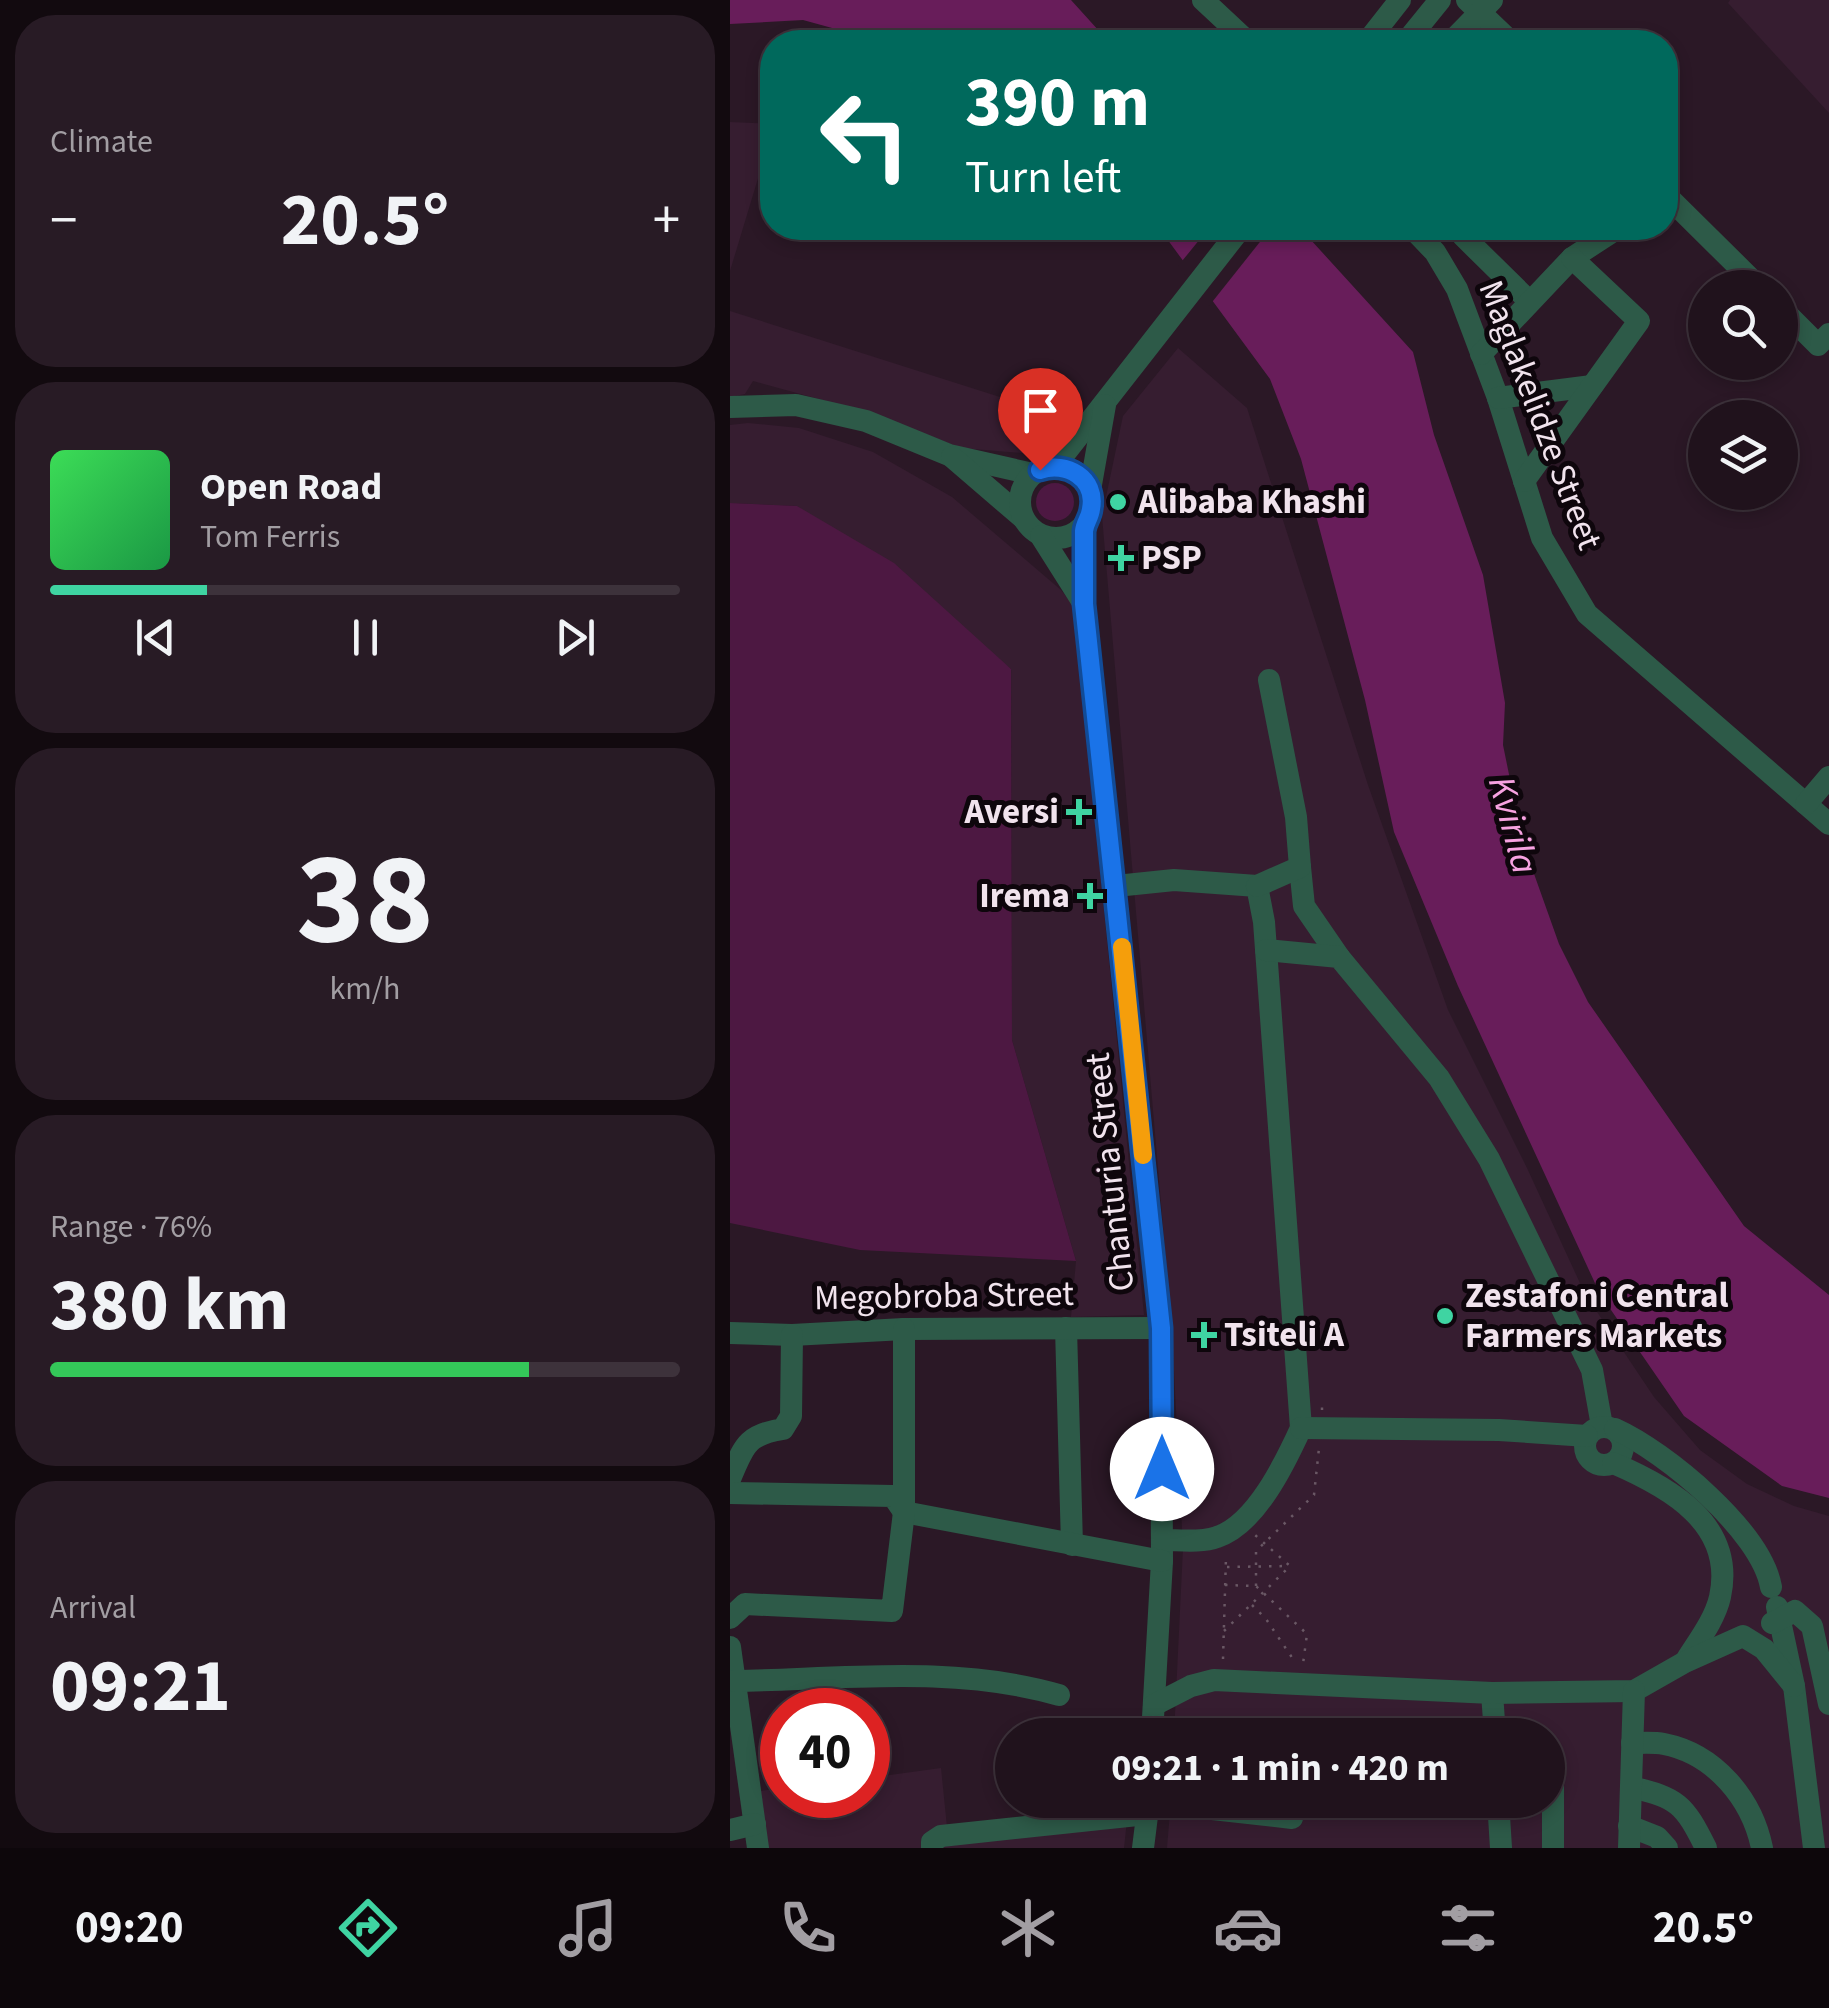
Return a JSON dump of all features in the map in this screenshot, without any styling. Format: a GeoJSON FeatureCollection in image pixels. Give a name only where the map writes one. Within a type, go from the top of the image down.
{"type":"FeatureCollection","features":[{"type":"Feature","properties":{"kind":"street"},"geometry":{"type":"LineString","coordinates":[[1204,0],[1235,30]]}},
{"type":"Feature","properties":{"kind":"street"},"geometry":{"type":"LineString","coordinates":[[1376,30],[1400,0]]}},
{"type":"Feature","properties":{"kind":"street"},"geometry":{"type":"LineString","coordinates":[[1416,30],[1440,0]]}},
{"type":"Feature","properties":{"kind":"street"},"geometry":{"type":"LineString","coordinates":[[1461,30],[1480,4],[1502,30]]}},
{"type":"Feature","properties":{"kind":"street"},"geometry":{"type":"LineString","coordinates":[[1678,208],[1742,270]]}},
{"type":"Feature","properties":{"kind":"street"},"geometry":{"type":"LineString","coordinates":[[1022,518],[1021,490],[1106,401],[1231,240]]}},
{"type":"Feature","properties":{"kind":"street","name":"Maglakelidze Street"},"geometry":{"type":"LineString","coordinates":[[1424,240],[1436,252],[1456,290],[1498,398],[1542,538],[1587,614],[1829,824]]}},
{"type":"Feature","properties":{"kind":"street"},"geometry":{"type":"LineString","coordinates":[[1436,252],[1455,240]]}},
{"type":"Feature","properties":{"kind":"street"},"geometry":{"type":"LineString","coordinates":[[1474,240],[1529,301]]}},
{"type":"Feature","properties":{"kind":"street"},"geometry":{"type":"LineString","coordinates":[[1481,354],[1572,258],[1600,240]]}},
{"type":"Feature","properties":{"kind":"street"},"geometry":{"type":"LineString","coordinates":[[1524,481],[1639,321],[1572,258]]}},
{"type":"Feature","properties":{"kind":"street"},"geometry":{"type":"LineString","coordinates":[[1798,325],[1818,344],[1829,334]]}},
{"type":"Feature","properties":{"kind":"street"},"geometry":{"type":"LineString","coordinates":[[1498,398],[1592,386]]}},
{"type":"Feature","properties":{"kind":"street"},"geometry":{"type":"LineString","coordinates":[[949,455],[1040,536],[1069,536],[1084,524],[1092,508],[1090,490],[1106,401]]}},
{"type":"Feature","properties":{"kind":"street"},"geometry":{"type":"LineString","coordinates":[[730,407],[796,405],[866,421],[949,455],[1080,475],[1090,490]]}},
{"type":"Feature","properties":{"kind":"street","name":"Chanturia Street"},"geometry":{"type":"LineString","coordinates":[[1084,524],[1084,604],[1161,1328],[1162,1551],[1153,1718]]}},
{"type":"Feature","properties":{"kind":"street","name":"Chanturia Street"},"geometry":{"type":"LineString","coordinates":[[1040,536],[1084,604]]}},
{"type":"Feature","properties":{"kind":"street"},"geometry":{"type":"LineString","coordinates":[[1269,680],[1296,817],[1304,906],[1339,957],[1438,1078],[1489,1158],[1592,1370],[1602,1430]]}},
{"type":"Feature","properties":{"kind":"street"},"geometry":{"type":"LineString","coordinates":[[1806,804],[1829,777]]}},
{"type":"Feature","properties":{"kind":"street"},"geometry":{"type":"LineString","coordinates":[[1116,886],[1174,880],[1257,886],[1300,866]]}},
{"type":"Feature","properties":{"kind":"street"},"geometry":{"type":"LineString","coordinates":[[730,1493],[894,1496],[904,1512],[1072,1545],[1162,1551],[1212,1539],[1233,1527],[1279,1476],[1311,1427],[1263,904],[1257,886]]}},
{"type":"Feature","properties":{"kind":"street"},"geometry":{"type":"LineString","coordinates":[[1266,950],[1339,957]]}},
{"type":"Feature","properties":{"kind":"street"},"geometry":{"type":"LineString","coordinates":[[1066,1328],[1072,1545]]}},
{"type":"Feature","properties":{"kind":"street","name":"Megobroba Street"},"geometry":{"type":"LineString","coordinates":[[730,1334],[1161,1328]]}},
{"type":"Feature","properties":{"kind":"street"},"geometry":{"type":"LineString","coordinates":[[730,1618],[745,1604],[892,1611],[904,1512],[904,1329]]}},
{"type":"Feature","properties":{"kind":"street"},"geometry":{"type":"LineString","coordinates":[[730,1479],[745,1444],[760,1432],[783,1429],[791,1416],[792,1335]]}},
{"type":"Feature","properties":{"kind":"street"},"geometry":{"type":"LineString","coordinates":[[1311,1427],[1602,1430],[1622,1438],[1624,1450],[1614,1463]]}},
{"type":"Feature","properties":{"kind":"street"},"geometry":{"type":"LineString","coordinates":[[1602,1430],[1585,1449],[1589,1458],[1600,1465],[1614,1463],[1665,1487],[1692,1508],[1712,1538],[1722,1569],[1719,1613],[1725,1626],[1764,1649],[1794,1686]]}},
{"type":"Feature","properties":{"kind":"street"},"geometry":{"type":"LineString","coordinates":[[1602,1430],[1658,1453],[1704,1491],[1755,1551],[1775,1609],[1794,1686],[1814,1848]]}},
{"type":"Feature","properties":{"kind":"street"},"geometry":{"type":"LineString","coordinates":[[1685,1662],[1706,1632],[1728,1585],[1742,1578],[1754,1578],[1775,1609]]}},
{"type":"Feature","properties":{"kind":"street"},"geometry":{"type":"LineString","coordinates":[[1154,1705],[1191,1686],[1222,1680],[1492,1693],[1634,1691],[1742,1636],[1759,1634],[1775,1609]]}},
{"type":"Feature","properties":{"kind":"street"},"geometry":{"type":"LineString","coordinates":[[1775,1609],[1795,1611],[1812,1626],[1829,1704]]}},
{"type":"Feature","properties":{"kind":"street"},"geometry":{"type":"LineString","coordinates":[[730,1647],[757,1836],[730,1830]]}},
{"type":"Feature","properties":{"kind":"street"},"geometry":{"type":"LineString","coordinates":[[735,1682],[931,1677],[1020,1684],[1059,1695]]}},
{"type":"Feature","properties":{"kind":"street"},"geometry":{"type":"LineString","coordinates":[[1634,1691],[1629,1837],[1657,1836],[1667,1848]]}},
{"type":"Feature","properties":{"kind":"street"},"geometry":{"type":"LineString","coordinates":[[1492,1693],[1494,1718]]}},
{"type":"Feature","properties":{"kind":"street"},"geometry":{"type":"LineString","coordinates":[[1632,1743],[1664,1744],[1706,1760],[1732,1783],[1757,1824],[1762,1848]]}},
{"type":"Feature","properties":{"kind":"street"},"geometry":{"type":"LineString","coordinates":[[1631,1788],[1670,1796],[1695,1826],[1706,1848]]}},
{"type":"Feature","properties":{"kind":"street"},"geometry":{"type":"LineString","coordinates":[[932,1848],[932,1842],[941,1836],[1061,1818]]}},
{"type":"Feature","properties":{"kind":"street"},"geometry":{"type":"LineString","coordinates":[[1143,1848],[1146,1818]]}},
{"type":"Feature","properties":{"kind":"street"},"geometry":{"type":"LineString","coordinates":[[1499,1818],[1501,1848]]}},
{"type":"Feature","properties":{"kind":"street"},"geometry":{"type":"LineString","coordinates":[[1553,1818],[1553,1848]]}},
{"type":"Feature","properties":{"kind":"path"},"geometry":{"type":"LineString","coordinates":[[1250,1604],[1276,1632],[1302,1674],[1306,1634],[1256,1586],[1256,1551],[1314,1495],[1311,1427],[1322,1400]]}},
{"type":"Feature","properties":{"kind":"path"},"geometry":{"type":"LineString","coordinates":[[1222,1680],[1226,1567],[1233,1527],[1263,1542],[1290,1566]]}},
{"type":"Feature","properties":{"kind":"path"},"geometry":{"type":"LineString","coordinates":[[1226,1567],[1290,1566]]}},
{"type":"Feature","properties":{"kind":"path"},"geometry":{"type":"LineString","coordinates":[[1224,1630],[1290,1566]]}},
{"type":"Feature","properties":{"kind":"path"},"geometry":{"type":"LineString","coordinates":[[1225,1586],[1256,1586]]}},
{"type":"Feature","properties":{"kind":"shaded area"},"geometry":{"type":"Polygon","coordinates":[[[1829,0],[1829,113],[1728,3],[1829,0]]]}},
{"type":"Feature","properties":{"kind":"shaded area"},"geometry":{"type":"Polygon","coordinates":[[[730,122],[760,123],[760,172],[730,271],[730,122]]]}},
{"type":"Feature","properties":{"kind":"shaded area"},"geometry":{"type":"Polygon","coordinates":[[[730,311],[1063,417],[1034,454],[961,448],[870,413],[753,381],[745,394],[730,397],[730,311]]]}},
{"type":"Feature","properties":{"kind":"shaded area","name":"Zestafoni Central Farmers Markets"},"geometry":{"type":"Polygon","coordinates":[[[1178,348],[1247,408],[1368,785],[1448,1010],[1585,1294],[1654,1397],[1700,1450],[1747,1484],[1794,1506],[1829,1516],[1829,1848],[1167,1848],[1170,1818],[1565,1818],[1565,1718],[1175,1718],[1183,1548],[1172,1331],[1102,516],[1123,416],[1178,348]]]}},
{"type":"Feature","properties":{"kind":"shaded area"},"geometry":{"type":"Polygon","coordinates":[[[730,425],[799,428],[873,452],[952,497],[1061,590],[1074,606],[1144,1315],[1071,1317],[1076,1261],[1012,1040],[1011,669],[797,506],[730,503],[730,425]]]}},
{"type":"Feature","properties":{"kind":"shaded area"},"geometry":{"type":"Polygon","coordinates":[[[1055,483],[1068,489],[1074,502],[1068,515],[1055,521],[1042,515],[1036,502],[1042,489],[1055,483]]]}},
{"type":"Feature","properties":{"kind":"shaded area"},"geometry":{"type":"Polygon","coordinates":[[[730,503],[797,506],[894,563],[1011,669],[1012,1040],[1076,1261],[860,1250],[730,1223],[730,503]]]}},
{"type":"Feature","properties":{"kind":"shaded area"},"geometry":{"type":"Polygon","coordinates":[[[941,1768],[947,1827],[1049,1818],[1127,1818],[1124,1848],[753,1848],[746,1793],[760,1791],[760,1818],[890,1818],[890,1775],[941,1768]]]}},
{"type":"Feature","properties":{"kind":"water"},"geometry":{"type":"Polygon","coordinates":[[[730,0],[1071,0],[1098,30],[839,30],[803,20],[730,24],[730,0]]]}},
{"type":"Feature","properties":{"kind":"water","name":"Kvirila"},"geometry":{"type":"Polygon","coordinates":[[[1168,240],[1311,240],[1413,352],[1434,435],[1483,575],[1505,703],[1503,745],[1523,843],[1559,944],[1588,1002],[1744,1226],[1829,1295],[1829,1498],[1782,1486],[1684,1416],[1600,1294],[1458,986],[1394,832],[1365,700],[1301,459],[1270,379],[1168,240]]]}},
{"type":"Feature","properties":{"kind":"pier"},"geometry":{"type":"Polygon","coordinates":[[[1199,240],[1261,240],[1209,306],[1178,266],[1199,240]]]}},
{"type":"Feature","properties":{"kind":"slow traffic"},"geometry":{"type":"LineString","coordinates":[[1122,947],[1143,1155]]}},
{"type":"Feature","properties":{"kind":"place","name":"Alibaba Khashi"},"geometry":{"type":"Point","coordinates":[1118,502]}},
{"type":"Feature","properties":{"kind":"place","name":"PSP"},"geometry":{"type":"Point","coordinates":[1121,558]}},
{"type":"Feature","properties":{"kind":"place","name":"Aversi"},"geometry":{"type":"Point","coordinates":[1079,812]}},
{"type":"Feature","properties":{"kind":"place","name":"Irema"},"geometry":{"type":"Point","coordinates":[1090,896]}},
{"type":"Feature","properties":{"kind":"place","name":"Zestafoni Central Farmers Markets"},"geometry":{"type":"Point","coordinates":[1445,1316]}},
{"type":"Feature","properties":{"kind":"place","name":"Tsiteli A"},"geometry":{"type":"Point","coordinates":[1204,1335]}},
{"type":"Feature","properties":{"kind":"route"},"geometry":{"type":"LineString","coordinates":[[1040,470],[1055,466],[1072,470],[1086,482],[1092,498],[1084,524],[1084,604],[1161,1328],[1162,1469]]}}]}
